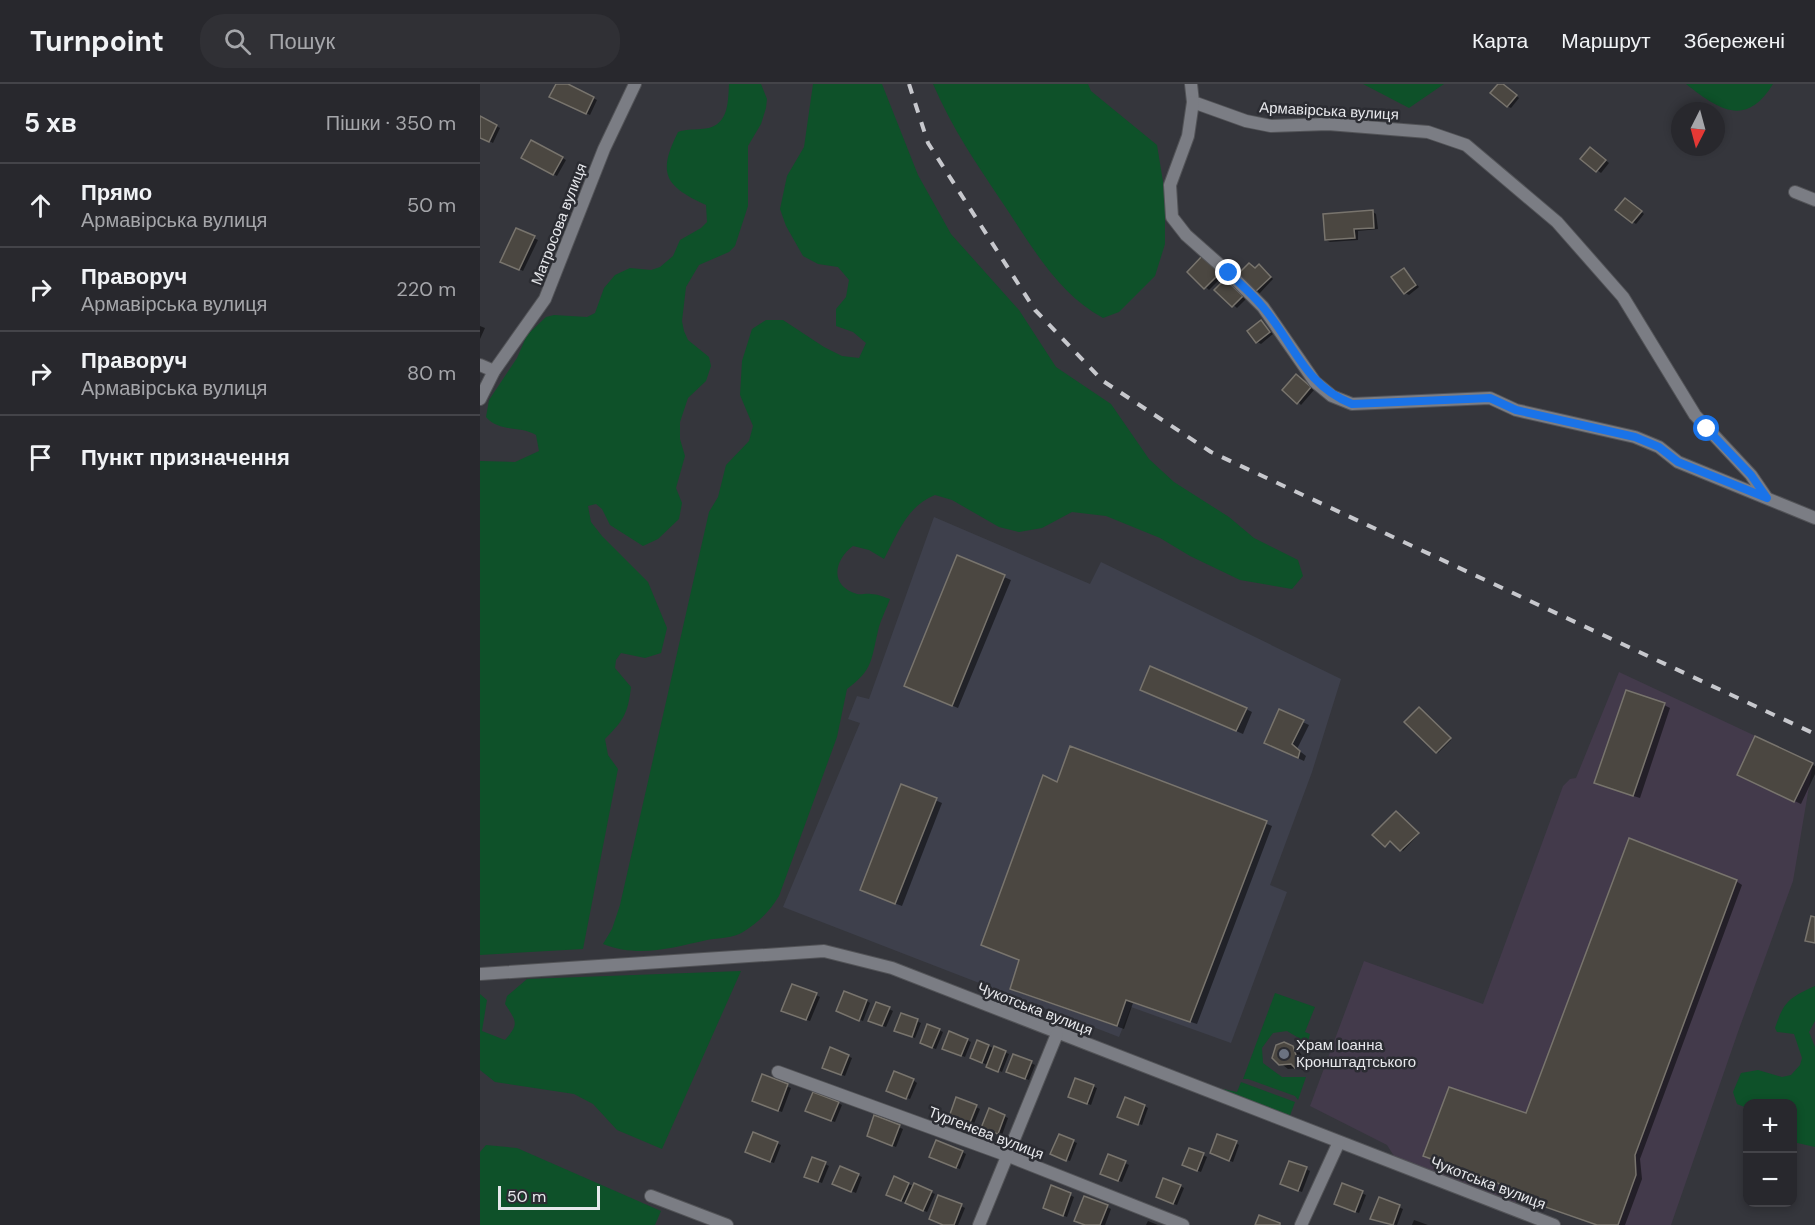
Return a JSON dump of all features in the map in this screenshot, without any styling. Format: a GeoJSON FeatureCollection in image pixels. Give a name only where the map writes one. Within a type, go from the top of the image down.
{"type":"FeatureCollection","features":[{"type":"Feature","properties":{"kind":"street","name":"Матросова вулиця"},"geometry":{"type":"LineString","coordinates":[[480,399],[494,370],[545,299],[604,149],[635,84]]}},
{"type":"Feature","properties":{"kind":"street"},"geometry":{"type":"LineString","coordinates":[[1191,84],[1193,102],[1188,136],[1170,185],[1172,217],[1186,235],[1263,307],[1315,382],[1332,396],[1352,404],[1490,398],[1516,410],[1635,437],[1659,447],[1678,462],[1815,518]]}},
{"type":"Feature","properties":{"kind":"street","name":"Армавірська вулиця"},"geometry":{"type":"LineString","coordinates":[[1193,102],[1246,121],[1271,126],[1328,124],[1428,132],[1466,145],[1557,222],[1623,297],[1695,415],[1751,475],[1767,498]]}},
{"type":"Feature","properties":{"kind":"street"},"geometry":{"type":"LineString","coordinates":[[1794,192],[1815,200]]}},
{"type":"Feature","properties":{"kind":"street"},"geometry":{"type":"LineString","coordinates":[[480,365],[494,370]]}},
{"type":"Feature","properties":{"kind":"street","name":"Чукотська вулиця"},"geometry":{"type":"LineString","coordinates":[[480,974],[824,951],[892,968],[1554,1225]]}},
{"type":"Feature","properties":{"kind":"street"},"geometry":{"type":"LineString","coordinates":[[979,1225],[1006,1155],[1058,1034]]}},
{"type":"Feature","properties":{"kind":"street","name":"Тургенєва вулиця"},"geometry":{"type":"LineString","coordinates":[[778,1072],[1006,1155],[1183,1225]]}},
{"type":"Feature","properties":{"kind":"street"},"geometry":{"type":"LineString","coordinates":[[1301,1225],[1340,1142]]}},
{"type":"Feature","properties":{"kind":"street"},"geometry":{"type":"LineString","coordinates":[[651,1196],[728,1225]]}},
{"type":"Feature","properties":{"kind":"shaded area"},"geometry":{"type":"Polygon","coordinates":[[[934,517],[1090,584],[1101,562],[1341,679],[1312,772],[1270,885],[1287,892],[1231,1043],[1131,1007],[1119,1037],[783,907],[860,723],[848,719],[857,696],[869,699],[934,517]]]}},
{"type":"Feature","properties":{"kind":"shaded area"},"geometry":{"type":"Polygon","coordinates":[[[1619,672],[1813,763],[1793,881],[1671,1225],[1597,1225],[1518,1197],[1515,1206],[1394,1156],[1387,1145],[1310,1106],[1364,961],[1483,1004],[1563,786],[1570,779],[1576,778],[1619,672]]]}},
{"type":"Feature","properties":{"kind":"green space"},"geometry":{"type":"Polygon","coordinates":[[[729,84],[761,84],[767,99],[766,108],[761,124],[748,146],[748,206],[735,246],[729,252],[699,265],[686,287],[682,321],[684,331],[688,340],[709,357],[711,366],[706,381],[688,398],[680,422],[680,439],[685,456],[676,488],[682,503],[679,519],[658,539],[643,546],[610,525],[602,509],[596,504],[588,506],[591,522],[602,536],[648,582],[667,628],[661,653],[645,658],[621,653],[616,660],[615,668],[631,687],[624,716],[605,739],[608,755],[618,769],[583,949],[480,955],[480,461],[515,462],[539,451],[536,435],[497,425],[486,417],[489,400],[517,358],[527,335],[546,317],[554,315],[587,317],[595,313],[604,288],[615,275],[630,268],[651,270],[660,267],[673,256],[680,240],[707,222],[706,205],[681,191],[669,177],[668,158],[678,132],[710,128],[721,120],[727,107],[729,84]]]}},
{"type":"Feature","properties":{"kind":"green space"},"geometry":{"type":"Polygon","coordinates":[[[813,84],[882,84],[918,175],[951,234],[1019,310],[1056,367],[1111,404],[1149,459],[1174,482],[1229,517],[1254,538],[1298,560],[1303,576],[1292,589],[1240,580],[1190,556],[1160,538],[1106,516],[1072,512],[1042,528],[1019,532],[999,527],[952,500],[935,495],[925,500],[904,521],[884,559],[869,550],[853,546],[839,565],[838,579],[848,590],[857,594],[873,594],[890,599],[879,627],[870,664],[862,676],[847,689],[837,737],[779,896],[768,912],[759,921],[735,936],[655,950],[616,948],[603,944],[612,929],[620,905],[709,512],[718,497],[726,465],[749,441],[753,426],[740,395],[742,361],[752,329],[766,320],[783,320],[842,356],[859,358],[866,343],[853,332],[836,326],[836,309],[846,297],[849,280],[838,267],[818,264],[803,256],[786,226],[780,209],[787,176],[804,147],[813,84]]]}},
{"type":"Feature","properties":{"kind":"green space"},"geometry":{"type":"Polygon","coordinates":[[[933,84],[1088,84],[1091,91],[1157,145],[1165,194],[1165,244],[1155,276],[1119,312],[1103,318],[1087,308],[1058,282],[965,145],[933,84]]]}},
{"type":"Feature","properties":{"kind":"green space"},"geometry":{"type":"Polygon","coordinates":[[[1363,84],[1444,84],[1409,108],[1363,84]]]}},
{"type":"Feature","properties":{"kind":"green space"},"geometry":{"type":"Polygon","coordinates":[[[1686,84],[1773,84],[1763,98],[1753,106],[1742,110],[1725,108],[1725,102],[1710,101],[1686,84]]]}},
{"type":"Feature","properties":{"kind":"green space"},"geometry":{"type":"Polygon","coordinates":[[[741,971],[662,1149],[617,1130],[593,1104],[574,1094],[495,1082],[480,1070],[480,994],[487,1000],[482,1031],[505,1040],[513,1030],[515,1023],[505,1004],[507,996],[527,979],[741,971]]]}},
{"type":"Feature","properties":{"kind":"green space"},"geometry":{"type":"Polygon","coordinates":[[[1815,986],[1815,1021],[1809,1032],[1815,1047],[1815,1147],[1797,1143],[1797,1099],[1743,1099],[1743,1106],[1737,1104],[1733,1092],[1741,1073],[1758,1070],[1782,1077],[1791,1075],[1800,1065],[1802,1058],[1794,1034],[1777,1032],[1775,1028],[1785,1006],[1799,994],[1815,986]]]}},
{"type":"Feature","properties":{"kind":"green space"},"geometry":{"type":"Polygon","coordinates":[[[1275,993],[1315,1007],[1305,1032],[1310,1034],[1306,1049],[1303,1050],[1302,1040],[1287,1031],[1273,1033],[1262,1048],[1263,1063],[1282,1077],[1306,1077],[1298,1100],[1295,1096],[1243,1079],[1275,993]]]}},
{"type":"Feature","properties":{"kind":"green space"},"geometry":{"type":"Polygon","coordinates":[[[1241,1082],[1295,1102],[1289,1118],[1218,1088],[1237,1092],[1241,1082]]]}},
{"type":"Feature","properties":{"kind":"green space"},"geometry":{"type":"Polygon","coordinates":[[[486,1145],[517,1148],[661,1211],[655,1225],[480,1225],[480,1152],[486,1145]]]}},
{"type":"Feature","properties":{"kind":"building"},"geometry":{"type":"Polygon","coordinates":[[[556,84],[568,84],[594,97],[586,114],[549,97],[556,84]]]}},
{"type":"Feature","properties":{"kind":"building"},"geometry":{"type":"Polygon","coordinates":[[[1498,84],[1503,84],[1517,95],[1507,107],[1490,93],[1498,84]]]}},
{"type":"Feature","properties":{"kind":"building"},"geometry":{"type":"Polygon","coordinates":[[[480,116],[497,125],[489,142],[480,138],[480,116]]]}},
{"type":"Feature","properties":{"kind":"building"},"geometry":{"type":"Polygon","coordinates":[[[531,140],[563,157],[553,175],[521,158],[531,140]]]}},
{"type":"Feature","properties":{"kind":"building"},"geometry":{"type":"Polygon","coordinates":[[[1590,147],[1606,160],[1596,172],[1580,159],[1590,147]]]}},
{"type":"Feature","properties":{"kind":"building"},"geometry":{"type":"Polygon","coordinates":[[[1625,198],[1642,211],[1632,223],[1615,210],[1625,198]]]}},
{"type":"Feature","properties":{"kind":"building"},"geometry":{"type":"Polygon","coordinates":[[[1373,210],[1374,228],[1354,229],[1355,238],[1325,240],[1323,214],[1373,210]]]}},
{"type":"Feature","properties":{"kind":"building"},"geometry":{"type":"Polygon","coordinates":[[[516,228],[535,236],[519,270],[500,262],[516,228]]]}},
{"type":"Feature","properties":{"kind":"building"},"geometry":{"type":"Polygon","coordinates":[[[1202,256],[1220,273],[1204,289],[1187,272],[1202,256]]]}},
{"type":"Feature","properties":{"kind":"building"},"geometry":{"type":"Polygon","coordinates":[[[1249,263],[1255,268],[1259,264],[1271,277],[1254,293],[1237,275],[1249,263]]]}},
{"type":"Feature","properties":{"kind":"building"},"geometry":{"type":"Polygon","coordinates":[[[1404,268],[1416,285],[1404,294],[1391,277],[1404,268]]]}},
{"type":"Feature","properties":{"kind":"building"},"geometry":{"type":"Polygon","coordinates":[[[1225,279],[1243,296],[1232,307],[1214,290],[1225,279]]]}},
{"type":"Feature","properties":{"kind":"building"},"geometry":{"type":"Polygon","coordinates":[[[1261,320],[1270,332],[1256,343],[1247,331],[1261,320]]]}},
{"type":"Feature","properties":{"kind":"building"},"geometry":{"type":"Polygon","coordinates":[[[1296,374],[1311,387],[1297,404],[1282,390],[1296,374]]]}},
{"type":"Feature","properties":{"kind":"building"},"geometry":{"type":"Polygon","coordinates":[[[957,555],[1005,575],[952,706],[904,686],[957,555]]]}},
{"type":"Feature","properties":{"kind":"building"},"geometry":{"type":"Polygon","coordinates":[[[1150,666],[1247,708],[1236,731],[1140,690],[1150,666]]]}},
{"type":"Feature","properties":{"kind":"building"},"geometry":{"type":"Polygon","coordinates":[[[1626,690],[1665,703],[1633,796],[1594,783],[1626,690]]]}},
{"type":"Feature","properties":{"kind":"building"},"geometry":{"type":"Polygon","coordinates":[[[1419,707],[1451,738],[1436,753],[1404,722],[1419,707]]]}},
{"type":"Feature","properties":{"kind":"building"},"geometry":{"type":"Polygon","coordinates":[[[1279,709],[1304,720],[1292,744],[1300,751],[1298,758],[1264,743],[1279,709]]]}},
{"type":"Feature","properties":{"kind":"building"},"geometry":{"type":"Polygon","coordinates":[[[1755,736],[1813,763],[1794,802],[1737,775],[1755,736]]]}},
{"type":"Feature","properties":{"kind":"building"},"geometry":{"type":"Polygon","coordinates":[[[1070,746],[1267,821],[1190,1022],[1126,1000],[1117,1026],[1010,989],[1019,960],[981,945],[1043,775],[1057,782],[1070,746]]]}},
{"type":"Feature","properties":{"kind":"building"},"geometry":{"type":"Polygon","coordinates":[[[901,784],[937,798],[895,904],[860,890],[901,784]]]}},
{"type":"Feature","properties":{"kind":"building"},"geometry":{"type":"Polygon","coordinates":[[[1396,811],[1419,833],[1400,851],[1390,841],[1385,847],[1372,835],[1396,811]]]}},
{"type":"Feature","properties":{"kind":"building"},"geometry":{"type":"Polygon","coordinates":[[[1629,838],[1737,880],[1635,1155],[1636,1175],[1618,1225],[1597,1225],[1517,1197],[1519,1191],[1423,1156],[1449,1087],[1526,1113],[1629,838]]]}},
{"type":"Feature","properties":{"kind":"building"},"geometry":{"type":"Polygon","coordinates":[[[1811,916],[1815,917],[1815,943],[1805,941],[1811,916]]]}},
{"type":"Feature","properties":{"kind":"building"},"geometry":{"type":"Polygon","coordinates":[[[792,984],[817,993],[806,1020],[781,1011],[792,984]]]}},
{"type":"Feature","properties":{"kind":"building"},"geometry":{"type":"Polygon","coordinates":[[[844,991],[867,1000],[859,1021],[836,1011],[844,991]]]}},
{"type":"Feature","properties":{"kind":"building"},"geometry":{"type":"Polygon","coordinates":[[[876,1002],[890,1007],[882,1026],[868,1021],[876,1002]]]}},
{"type":"Feature","properties":{"kind":"building"},"geometry":{"type":"Polygon","coordinates":[[[901,1013],[918,1019],[912,1037],[894,1031],[901,1013]]]}},
{"type":"Feature","properties":{"kind":"building"},"geometry":{"type":"Polygon","coordinates":[[[927,1024],[940,1029],[932,1048],[920,1043],[927,1024]]]}},
{"type":"Feature","properties":{"kind":"building"},"geometry":{"type":"Polygon","coordinates":[[[949,1031],[968,1039],[961,1056],[942,1049],[949,1031]]]}},
{"type":"Feature","properties":{"kind":"building"},"geometry":{"type":"Polygon","coordinates":[[[977,1040],[989,1045],[982,1063],[970,1058],[977,1040]]]}},
{"type":"Feature","properties":{"kind":"building","name":"Храм Іоанна Кронштадтського"},"geometry":{"type":"Polygon","coordinates":[[[1284,1042],[1293,1046],[1296,1055],[1301,1060],[1295,1068],[1291,1064],[1279,1065],[1272,1058],[1276,1045],[1284,1042]]]}},
{"type":"Feature","properties":{"kind":"building"},"geometry":{"type":"Polygon","coordinates":[[[994,1046],[1006,1051],[998,1072],[986,1067],[994,1046]]]}},
{"type":"Feature","properties":{"kind":"building"},"geometry":{"type":"Polygon","coordinates":[[[830,1047],[849,1055],[841,1075],[822,1068],[830,1047]]]}},
{"type":"Feature","properties":{"kind":"building"},"geometry":{"type":"Polygon","coordinates":[[[1013,1054],[1032,1061],[1025,1079],[1006,1072],[1013,1054]]]}},
{"type":"Feature","properties":{"kind":"building"},"geometry":{"type":"Polygon","coordinates":[[[894,1071],[914,1079],[906,1099],[886,1091],[894,1071]]]}},
{"type":"Feature","properties":{"kind":"building"},"geometry":{"type":"Polygon","coordinates":[[[762,1074],[788,1084],[778,1111],[752,1101],[762,1074]]]}},
{"type":"Feature","properties":{"kind":"building"},"geometry":{"type":"Polygon","coordinates":[[[1075,1078],[1094,1085],[1087,1104],[1068,1097],[1075,1078]]]}},
{"type":"Feature","properties":{"kind":"building"},"geometry":{"type":"Polygon","coordinates":[[[813,1092],[839,1102],[831,1121],[805,1111],[813,1092]]]}},
{"type":"Feature","properties":{"kind":"building"},"geometry":{"type":"Polygon","coordinates":[[[956,1097],[977,1105],[969,1125],[949,1117],[956,1097]]]}},
{"type":"Feature","properties":{"kind":"building"},"geometry":{"type":"Polygon","coordinates":[[[1125,1097],[1145,1105],[1138,1125],[1117,1117],[1125,1097]]]}},
{"type":"Feature","properties":{"kind":"building"},"geometry":{"type":"Polygon","coordinates":[[[989,1108],[1005,1115],[998,1134],[981,1128],[989,1108]]]}},
{"type":"Feature","properties":{"kind":"building"},"geometry":{"type":"Polygon","coordinates":[[[874,1115],[900,1125],[892,1146],[867,1136],[874,1115]]]}},
{"type":"Feature","properties":{"kind":"building"},"geometry":{"type":"Polygon","coordinates":[[[753,1132],[778,1142],[770,1162],[745,1152],[753,1132]]]}},
{"type":"Feature","properties":{"kind":"building"},"geometry":{"type":"Polygon","coordinates":[[[1059,1134],[1074,1140],[1066,1161],[1050,1154],[1059,1134]]]}},
{"type":"Feature","properties":{"kind":"building"},"geometry":{"type":"Polygon","coordinates":[[[1217,1134],[1237,1141],[1229,1161],[1210,1153],[1217,1134]]]}},
{"type":"Feature","properties":{"kind":"building"},"geometry":{"type":"Polygon","coordinates":[[[936,1140],[963,1151],[956,1168],[929,1157],[936,1140]]]}},
{"type":"Feature","properties":{"kind":"building"},"geometry":{"type":"Polygon","coordinates":[[[1189,1148],[1204,1153],[1197,1171],[1182,1165],[1189,1148]]]}},
{"type":"Feature","properties":{"kind":"building"},"geometry":{"type":"Polygon","coordinates":[[[1108,1154],[1126,1161],[1118,1181],[1100,1174],[1108,1154]]]}},
{"type":"Feature","properties":{"kind":"building"},"geometry":{"type":"Polygon","coordinates":[[[812,1157],[826,1162],[818,1182],[804,1177],[812,1157]]]}},
{"type":"Feature","properties":{"kind":"building"},"geometry":{"type":"Polygon","coordinates":[[[1289,1161],[1307,1167],[1298,1191],[1280,1184],[1289,1161]]]}},
{"type":"Feature","properties":{"kind":"building"},"geometry":{"type":"Polygon","coordinates":[[[840,1166],[859,1174],[851,1192],[832,1184],[840,1166]]]}},
{"type":"Feature","properties":{"kind":"building"},"geometry":{"type":"Polygon","coordinates":[[[894,1176],[909,1183],[901,1201],[886,1195],[894,1176]]]}},
{"type":"Feature","properties":{"kind":"building"},"geometry":{"type":"Polygon","coordinates":[[[1163,1178],[1181,1185],[1173,1204],[1156,1197],[1163,1178]]]}},
{"type":"Feature","properties":{"kind":"building"},"geometry":{"type":"Polygon","coordinates":[[[914,1183],[932,1191],[923,1211],[905,1203],[914,1183]]]}},
{"type":"Feature","properties":{"kind":"building"},"geometry":{"type":"Polygon","coordinates":[[[1342,1183],[1363,1191],[1355,1212],[1334,1204],[1342,1183]]]}},
{"type":"Feature","properties":{"kind":"building"},"geometry":{"type":"Polygon","coordinates":[[[1051,1185],[1071,1193],[1063,1216],[1043,1208],[1051,1185]]]}},
{"type":"Feature","properties":{"kind":"building"},"geometry":{"type":"Polygon","coordinates":[[[938,1195],[962,1204],[954,1225],[943,1225],[929,1219],[938,1195]]]}},
{"type":"Feature","properties":{"kind":"building"},"geometry":{"type":"Polygon","coordinates":[[[1084,1196],[1108,1205],[1100,1225],[1085,1225],[1074,1221],[1084,1196]]]}},
{"type":"Feature","properties":{"kind":"building"},"geometry":{"type":"Polygon","coordinates":[[[1379,1197],[1400,1205],[1393,1225],[1370,1219],[1379,1197]]]}},
{"type":"Feature","properties":{"kind":"building"},"geometry":{"type":"Polygon","coordinates":[[[1259,1215],[1280,1223],[1280,1225],[1255,1225],[1259,1215]]]}},
{"type":"Feature","properties":{"kind":"railway"},"geometry":{"type":"LineString","coordinates":[[909,84],[928,143],[1035,310],[1103,381],[1211,452],[1815,734]]}},
{"type":"Feature","properties":{"kind":"place","name":"Храм Іоанна Кронштадтського"},"geometry":{"type":"Point","coordinates":[1284,1054]}},
{"type":"Feature","properties":{"kind":"route"},"geometry":{"type":"LineString","coordinates":[[1229,273],[1263,307],[1315,382],[1332,396],[1352,404],[1397,400],[1490,398],[1516,410],[1635,437],[1659,447],[1678,462],[1709,472],[1767,498],[1751,475],[1707,429]]}}]}
